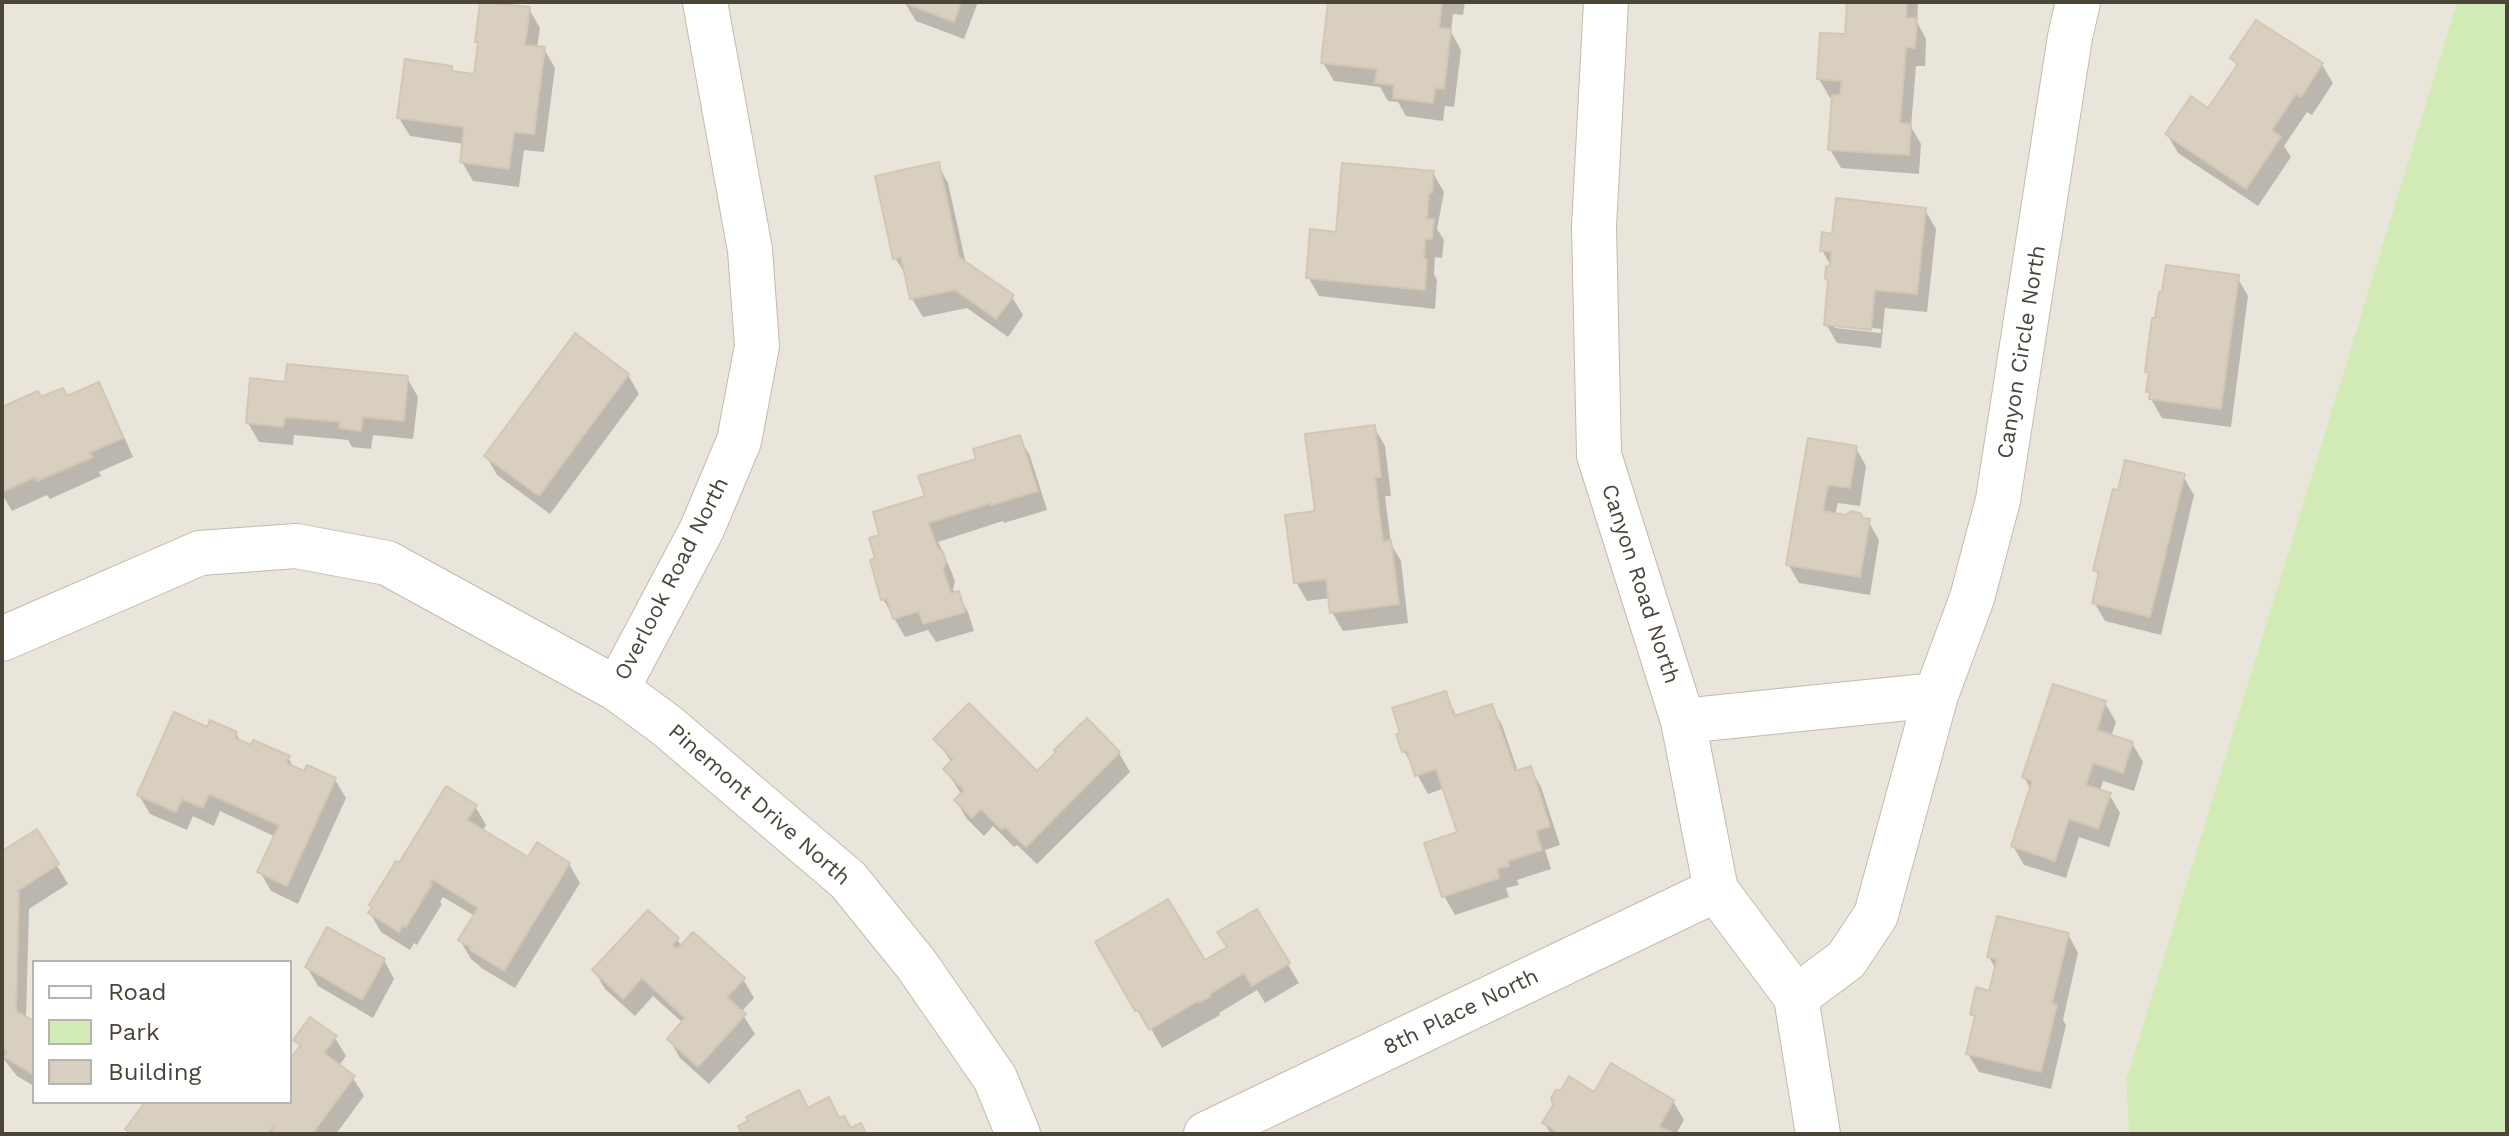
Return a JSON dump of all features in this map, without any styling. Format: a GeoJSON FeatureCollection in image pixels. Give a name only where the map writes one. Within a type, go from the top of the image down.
{"type":"FeatureCollection","features":[{"type":"Feature","properties":{"kind":"street","name":"Overlook Road North"},"geometry":{"type":"LineString","coordinates":[[2,639],[200,553],[296,546],[387,563],[617,689],[702,529],[739,441],[757,346],[750,250],[705,2]]}},
{"type":"Feature","properties":{"kind":"street","name":"Canyon Road North"},"geometry":{"type":"LineString","coordinates":[[1606,2],[1594,226],[1599,455],[1683,721],[1716,890],[1796,997],[1818,1134]]}},
{"type":"Feature","properties":{"kind":"street","name":"Canyon Circle North"},"geometry":{"type":"LineString","coordinates":[[1796,997],[1846,960],[1876,915],[1936,695],[1972,598],[1998,500],[2078,2]]}},
{"type":"Feature","properties":{"kind":"street","name":"Pinemont Drive North"},"geometry":{"type":"LineString","coordinates":[[617,689],[666,725],[848,880],[916,964],[995,1078],[1018,1134]]}},
{"type":"Feature","properties":{"kind":"street"},"geometry":{"type":"LineString","coordinates":[[1683,721],[1936,695]]}},
{"type":"Feature","properties":{"kind":"street","name":"8th Place North"},"geometry":{"type":"LineString","coordinates":[[1206,1134],[1716,890]]}},
{"type":"Feature","properties":{"kind":"shaded area"},"geometry":{"type":"Polygon","coordinates":[[[2,2],[2457,2],[2126,1080],[2129,1134],[2,1134],[2,2]]]}},
{"type":"Feature","properties":{"kind":"green space"},"geometry":{"type":"Polygon","coordinates":[[[2457,2],[2507,2],[2507,1134],[2129,1134],[2126,1080],[2457,2]]]}},
{"type":"Feature","properties":{"kind":"building"},"geometry":{"type":"Polygon","coordinates":[[[480,2],[530,7],[525,45],[545,47],[534,134],[514,132],[509,169],[460,162],[464,127],[397,118],[405,59],[452,66],[452,71],[474,74],[480,2]]]}},
{"type":"Feature","properties":{"kind":"building"},"geometry":{"type":"Polygon","coordinates":[[[903,2],[961,2],[954,22],[903,2]]]}},
{"type":"Feature","properties":{"kind":"building"},"geometry":{"type":"Polygon","coordinates":[[[1328,2],[1442,2],[1439,28],[1451,29],[1444,89],[1435,88],[1433,103],[1393,98],[1394,85],[1375,83],[1377,69],[1321,63],[1328,2]]]}},
{"type":"Feature","properties":{"kind":"building"},"geometry":{"type":"Polygon","coordinates":[[[1847,2],[1907,2],[1906,18],[1917,18],[1915,48],[1906,47],[1900,123],[1911,124],[1909,155],[1828,150],[1832,95],[1840,95],[1842,81],[1817,79],[1820,33],[1845,34],[1847,2]]]}},
{"type":"Feature","properties":{"kind":"building"},"geometry":{"type":"Polygon","coordinates":[[[2256,20],[2323,63],[2301,97],[2296,94],[2272,130],[2281,137],[2246,189],[2165,134],[2191,96],[2208,108],[2238,64],[2230,58],[2256,20]]]}},
{"type":"Feature","properties":{"kind":"building"},"geometry":{"type":"Polygon","coordinates":[[[939,162],[959,257],[1014,295],[996,319],[955,290],[910,299],[901,257],[893,259],[875,176],[939,162]]]}},
{"type":"Feature","properties":{"kind":"building"},"geometry":{"type":"Polygon","coordinates":[[[1342,163],[1434,171],[1427,219],[1434,219],[1432,239],[1425,239],[1425,290],[1306,278],[1310,229],[1336,232],[1342,163]]]}},
{"type":"Feature","properties":{"kind":"building"},"geometry":{"type":"Polygon","coordinates":[[[1836,198],[1926,208],[1917,294],[1875,290],[1871,330],[1824,325],[1828,281],[1825,278],[1826,267],[1830,265],[1831,252],[1820,251],[1822,232],[1832,234],[1836,198]]]}},
{"type":"Feature","properties":{"kind":"building"},"geometry":{"type":"Polygon","coordinates":[[[2166,265],[2239,275],[2221,409],[2149,399],[2150,392],[2146,392],[2149,373],[2145,372],[2152,318],[2155,318],[2159,292],[2162,292],[2166,265]]]}},
{"type":"Feature","properties":{"kind":"building"},"geometry":{"type":"Polygon","coordinates":[[[575,333],[629,374],[539,496],[484,456],[575,333]]]}},
{"type":"Feature","properties":{"kind":"building"},"geometry":{"type":"Polygon","coordinates":[[[287,364],[408,376],[404,421],[363,417],[361,431],[339,428],[340,422],[285,417],[283,427],[246,423],[250,378],[285,382],[287,364]]]}},
{"type":"Feature","properties":{"kind":"building"},"geometry":{"type":"Polygon","coordinates":[[[99,382],[123,438],[89,453],[93,457],[2,492],[2,407],[38,391],[41,397],[63,388],[67,396],[99,382]]]}},
{"type":"Feature","properties":{"kind":"building"},"geometry":{"type":"Polygon","coordinates":[[[1375,425],[1381,477],[1375,478],[1383,542],[1391,540],[1399,604],[1330,613],[1326,579],[1294,583],[1285,515],[1315,511],[1305,434],[1375,425]]]}},
{"type":"Feature","properties":{"kind":"building"},"geometry":{"type":"Polygon","coordinates":[[[1020,435],[1038,491],[928,523],[938,549],[943,552],[946,562],[943,569],[951,593],[959,591],[965,612],[923,624],[919,611],[893,619],[887,599],[881,600],[870,560],[875,559],[869,538],[879,535],[873,512],[925,496],[918,476],[976,459],[973,449],[1020,435]]]}},
{"type":"Feature","properties":{"kind":"building"},"geometry":{"type":"Polygon","coordinates":[[[1808,438],[1857,446],[1850,488],[1828,485],[1823,511],[1846,515],[1851,511],[1870,519],[1860,577],[1786,565],[1808,438]]]}},
{"type":"Feature","properties":{"kind":"building"},"geometry":{"type":"Polygon","coordinates":[[[2125,460],[2185,474],[2150,617],[2092,603],[2099,572],[2093,570],[2113,489],[2118,490],[2125,460]]]}},
{"type":"Feature","properties":{"kind":"building"},"geometry":{"type":"Polygon","coordinates":[[[2053,684],[2106,701],[2097,730],[2133,742],[2123,773],[2093,763],[2086,785],[2111,793],[2098,829],[2069,819],[2055,861],[2011,846],[2032,781],[2022,777],[2053,684]]]}},
{"type":"Feature","properties":{"kind":"building"},"geometry":{"type":"Polygon","coordinates":[[[1446,691],[1454,716],[1492,704],[1515,771],[1531,766],[1550,826],[1536,831],[1542,850],[1508,861],[1509,866],[1497,869],[1499,878],[1442,897],[1424,843],[1457,832],[1436,769],[1415,776],[1407,751],[1402,752],[1392,708],[1446,691]]]}},
{"type":"Feature","properties":{"kind":"building"},"geometry":{"type":"Polygon","coordinates":[[[969,703],[1037,771],[1087,718],[1120,752],[1026,847],[1005,827],[1002,830],[981,809],[972,818],[954,800],[964,790],[943,769],[953,759],[933,739],[969,703]]]}},
{"type":"Feature","properties":{"kind":"building"},"geometry":{"type":"Polygon","coordinates":[[[174,712],[207,727],[210,720],[237,732],[235,738],[251,745],[253,740],[290,756],[286,763],[304,771],[307,765],[336,778],[287,886],[257,872],[279,825],[209,794],[203,808],[182,799],[176,812],[137,795],[174,712]]]}},
{"type":"Feature","properties":{"kind":"building"},"geometry":{"type":"Polygon","coordinates":[[[446,786],[477,805],[467,820],[528,857],[537,842],[570,863],[504,971],[458,940],[478,908],[432,879],[406,927],[403,925],[399,932],[368,913],[372,907],[369,905],[396,861],[399,863],[446,786]]]}},
{"type":"Feature","properties":{"kind":"building"},"geometry":{"type":"Polygon","coordinates":[[[37,829],[59,864],[19,890],[16,1011],[32,1020],[32,1074],[4,1057],[7,1052],[2,1049],[2,851],[37,829]]]}},
{"type":"Feature","properties":{"kind":"building"},"geometry":{"type":"Polygon","coordinates":[[[1168,899],[1205,960],[1227,947],[1217,932],[1257,909],[1290,963],[1252,986],[1244,973],[1211,996],[1149,1030],[1095,942],[1168,899]]]}},
{"type":"Feature","properties":{"kind":"building"},"geometry":{"type":"Polygon","coordinates":[[[648,910],[679,938],[672,945],[677,949],[693,932],[745,978],[727,997],[746,1014],[698,1067],[667,1039],[685,1018],[642,978],[623,999],[592,970],[648,910]]]}},
{"type":"Feature","properties":{"kind":"building"},"geometry":{"type":"Polygon","coordinates":[[[1997,916],[2069,933],[2052,1003],[2057,1005],[2041,1072],[1966,1054],[1975,1016],[1970,1014],[1976,987],[1989,991],[1997,959],[1987,957],[1997,916]]]}},
{"type":"Feature","properties":{"kind":"building"},"geometry":{"type":"Polygon","coordinates":[[[327,927],[385,959],[362,1000],[305,967],[327,927]]]}},
{"type":"Feature","properties":{"kind":"building"},"geometry":{"type":"Polygon","coordinates":[[[310,1017],[337,1036],[324,1053],[355,1076],[312,1134],[278,1134],[272,1130],[274,1124],[267,1134],[132,1134],[125,1129],[144,1104],[292,1104],[292,1056],[301,1045],[293,1040],[310,1017]]]}},
{"type":"Feature","properties":{"kind":"building"},"geometry":{"type":"Polygon","coordinates":[[[1611,1063],[1674,1100],[1659,1127],[1676,1134],[1561,1134],[1542,1123],[1553,1105],[1551,1098],[1556,1090],[1561,1090],[1569,1076],[1594,1092],[1611,1063]]]}},
{"type":"Feature","properties":{"kind":"building"},"geometry":{"type":"Polygon","coordinates":[[[799,1090],[808,1108],[829,1097],[839,1118],[844,1116],[851,1128],[861,1123],[866,1134],[742,1134],[738,1126],[748,1121],[746,1117],[799,1090]]]}}]}
